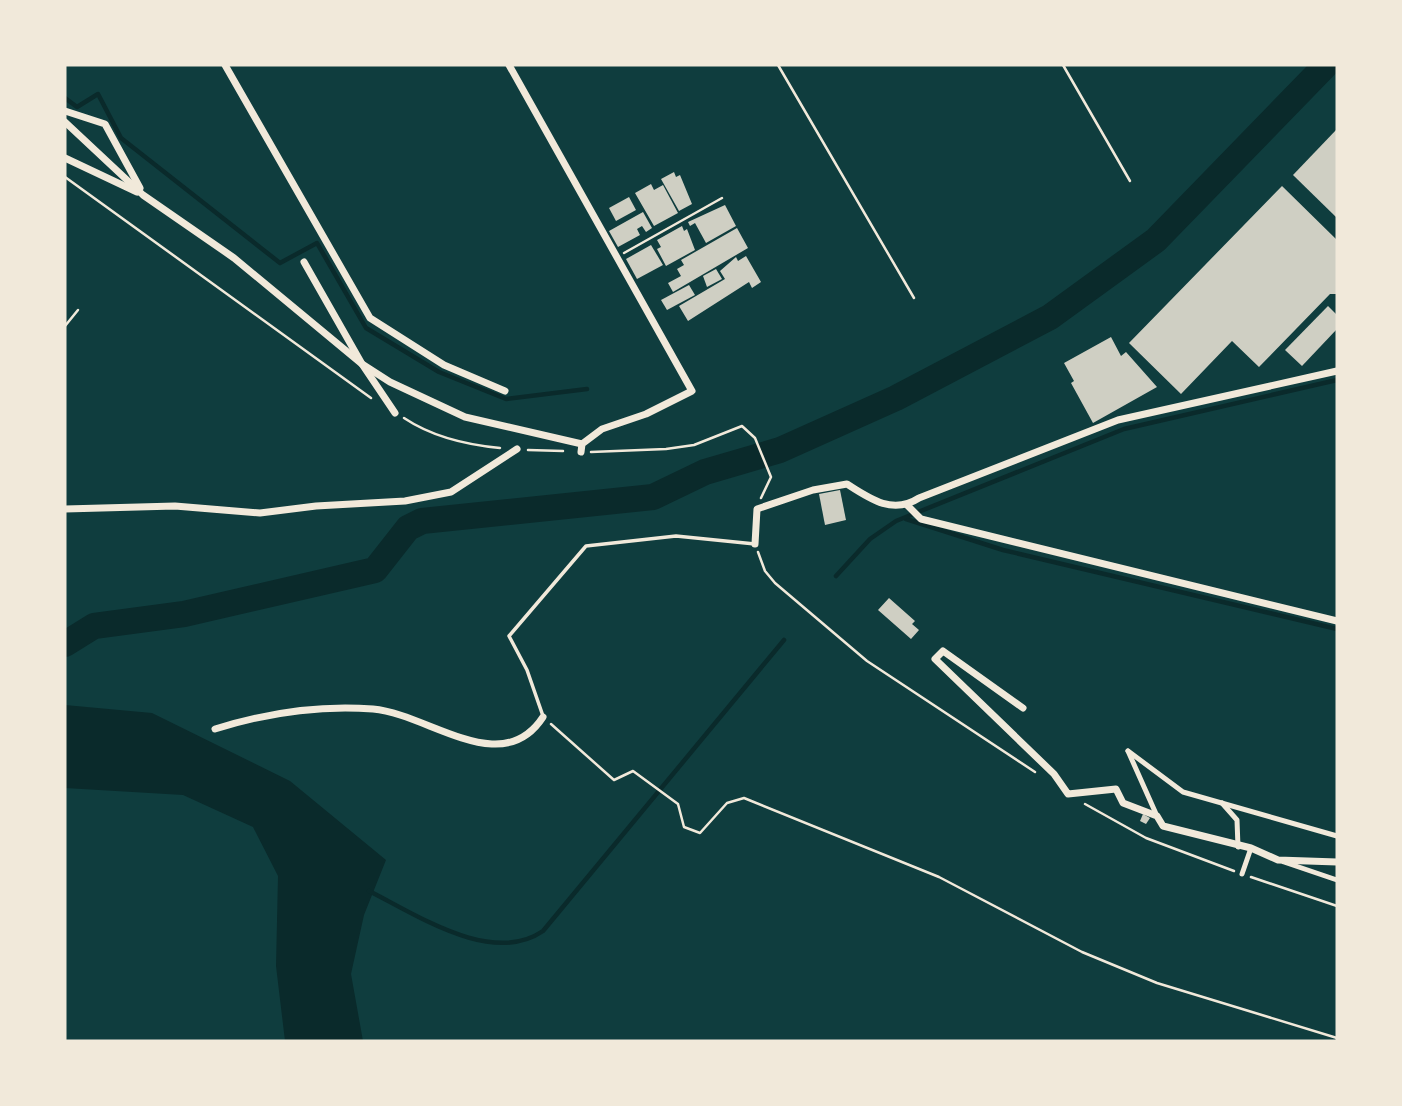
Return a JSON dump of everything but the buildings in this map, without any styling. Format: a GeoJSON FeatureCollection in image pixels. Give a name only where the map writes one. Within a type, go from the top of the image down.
{"type":"FeatureCollection","features":[{"type":"Feature","properties":{"kind":"street"},"geometry":{"type":"LineString","coordinates":[[225,65],[370,318],[444,365],[505,391]]}},
{"type":"Feature","properties":{"kind":"street"},"geometry":{"type":"LineString","coordinates":[[65,122],[143,195],[234,258],[362,364],[390,382],[465,417],[582,448],[602,429],[646,414],[692,391],[509,65]]}},
{"type":"Feature","properties":{"kind":"street"},"geometry":{"type":"LineString","coordinates":[[65,111],[106,124],[143,195]]}},
{"type":"Feature","properties":{"kind":"street"},"geometry":{"type":"LineString","coordinates":[[65,158],[143,195]]}},
{"type":"Feature","properties":{"kind":"street"},"geometry":{"type":"LineString","coordinates":[[304,262],[362,364],[395,413]]}},
{"type":"Feature","properties":{"kind":"street"},"geometry":{"type":"LineString","coordinates":[[755,544],[757,509],[813,490],[847,484],[878,505],[908,505],[919,498],[1118,420],[1337,371]]}},
{"type":"Feature","properties":{"kind":"street"},"geometry":{"type":"LineString","coordinates":[[65,509],[175,506],[260,513],[316,506],[405,501],[451,492],[517,449]]}},
{"type":"Feature","properties":{"kind":"street"},"geometry":{"type":"LineString","coordinates":[[908,505],[921,519],[1337,621]]}},
{"type":"Feature","properties":{"kind":"street"},"geometry":{"type":"LineString","coordinates":[[1023,708],[943,651],[935,659],[1054,774],[1068,794],[1116,789],[1123,803],[1157,816]]}},
{"type":"Feature","properties":{"kind":"street"},"geometry":{"type":"LineString","coordinates":[[215,729],[274,713],[376,709],[458,737],[499,745],[517,742],[532,733],[543,717]]}},
{"type":"Feature","properties":{"kind":"street"},"geometry":{"type":"LineString","coordinates":[[1238,847],[1237,820],[1221,803],[1213,798],[1183,792],[1128,751],[1163,825],[1238,847],[1251,848],[1337,880]]}},
{"type":"Feature","properties":{"kind":"street"},"geometry":{"type":"LineString","coordinates":[[1221,803],[1337,836]]}},
{"type":"Feature","properties":{"kind":"street"},"geometry":{"type":"LineString","coordinates":[[1242,874],[1251,848]]}},
{"type":"Feature","properties":{"kind":"street"},"geometry":{"type":"LineString","coordinates":[[1278,860],[1337,862]]}},
{"type":"Feature","properties":{"kind":"lane"},"geometry":{"type":"LineString","coordinates":[[543,717],[527,670],[509,636],[586,545],[676,536],[755,544]]}},
{"type":"Feature","properties":{"kind":"path"},"geometry":{"type":"LineString","coordinates":[[778,65],[914,298]]}},
{"type":"Feature","properties":{"kind":"path"},"geometry":{"type":"LineString","coordinates":[[1063,65],[1129,181]]}},
{"type":"Feature","properties":{"kind":"path"},"geometry":{"type":"LineString","coordinates":[[65,177],[293,345],[377,402]]}},
{"type":"Feature","properties":{"kind":"path"},"geometry":{"type":"LineString","coordinates":[[618,257],[722,198]]}},
{"type":"Feature","properties":{"kind":"path"},"geometry":{"type":"LineString","coordinates":[[65,326],[78,310]]}},
{"type":"Feature","properties":{"kind":"path"},"geometry":{"type":"LineString","coordinates":[[395,413],[415,426],[476,446],[517,449],[666,449],[694,445],[742,426],[755,438],[771,477],[757,509]]}},
{"type":"Feature","properties":{"kind":"path"},"geometry":{"type":"LineString","coordinates":[[543,717],[614,780],[633,771],[643,775],[678,804],[684,827],[699,833],[727,803],[744,798],[939,877],[1083,952],[1157,983],[1337,1038]]}},
{"type":"Feature","properties":{"kind":"water"},"geometry":{"type":"Polygon","coordinates":[[[65,705],[152,713],[290,781],[386,860],[364,915],[351,974],[363,1041],[285,1041],[276,966],[278,876],[253,827],[183,795],[65,788],[65,705]]]}},
{"type":"Feature","properties":{"kind":"waterway"},"geometry":{"type":"LineString","coordinates":[[65,644],[94,626],[184,614],[375,570],[408,528],[422,521],[653,497],[705,472],[780,450],[896,398],[1050,317],[1156,240],[1326,65]]}},
{"type":"Feature","properties":{"kind":"waterway"},"geometry":{"type":"LineString","coordinates":[[65,98],[77,107],[98,94],[121,138],[280,263],[317,243],[366,328],[439,372],[506,399],[587,389]]}},
{"type":"Feature","properties":{"kind":"waterway"},"geometry":{"type":"LineString","coordinates":[[836,576],[870,539],[896,521],[1124,429],[1337,380]]}},
{"type":"Feature","properties":{"kind":"waterway"},"geometry":{"type":"LineString","coordinates":[[906,519],[1003,550],[1337,629]]}},
{"type":"Feature","properties":{"kind":"waterway"},"geometry":{"type":"LineString","coordinates":[[369,891],[432,923],[478,940],[501,943],[523,940],[543,931],[784,640]]}}]}
